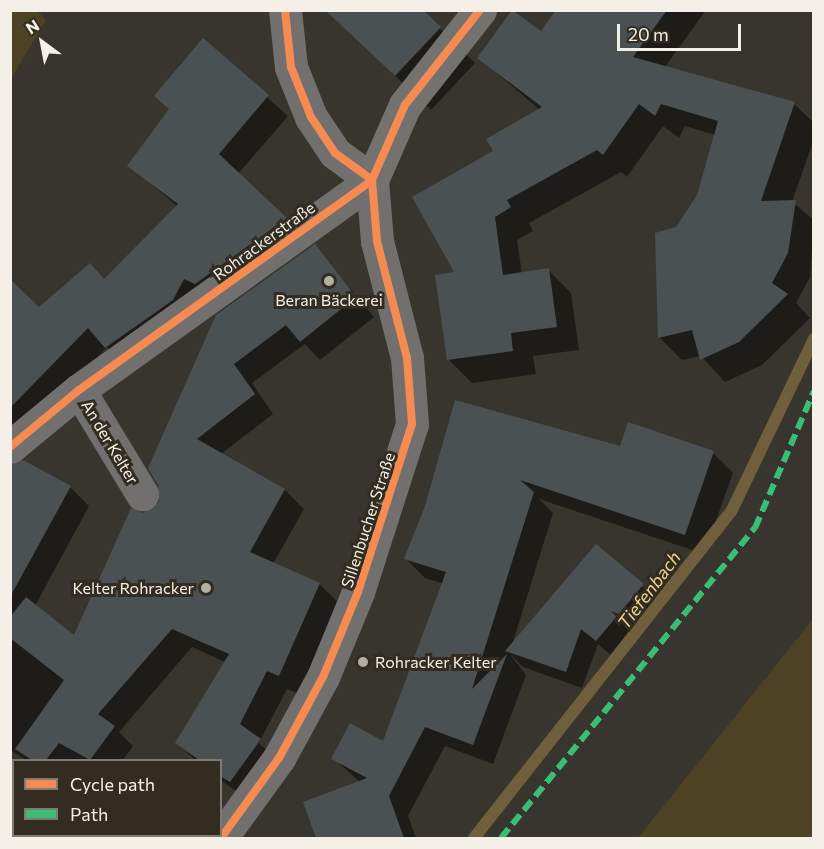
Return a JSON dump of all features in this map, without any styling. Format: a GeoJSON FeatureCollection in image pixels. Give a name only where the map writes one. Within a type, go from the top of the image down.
{"type":"FeatureCollection","features":[{"type":"Feature","properties":{"kind":"street"},"geometry":{"type":"LineString","coordinates":[[285,10],[291,67],[311,117],[335,153],[372,180],[405,105],[480,10]]}},
{"type":"Feature","properties":{"kind":"street","name":"Rohrackerstraße"},"geometry":{"type":"LineString","coordinates":[[10,447],[79,390],[372,180]]}},
{"type":"Feature","properties":{"kind":"street","name":"Sillenbucher Straße"},"geometry":{"type":"LineString","coordinates":[[222,837],[279,758],[323,678],[362,582],[412,424],[407,358],[377,242],[372,180]]}},
{"type":"Feature","properties":{"kind":"street","name":"An der Kelter"},"geometry":{"type":"LineString","coordinates":[[79,390],[142,494]]}},
{"type":"Feature","properties":{"kind":"shaded area"},"geometry":{"type":"Polygon","coordinates":[[[11,10],[37,11],[46,20],[11,79],[11,10]]]}},
{"type":"Feature","properties":{"kind":"shaded area"},"geometry":{"type":"Polygon","coordinates":[[[813,619],[813,838],[638,838],[813,619]]]}},
{"type":"Feature","properties":{"kind":"building"},"geometry":{"type":"Polygon","coordinates":[[[325,10],[423,10],[441,27],[395,76],[325,10]]]}},
{"type":"Feature","properties":{"kind":"building"},"geometry":{"type":"Polygon","coordinates":[[[512,10],[541,31],[556,10],[667,10],[633,57],[795,102],[761,201],[796,200],[788,253],[772,283],[788,294],[739,342],[700,360],[692,330],[658,338],[655,233],[676,227],[697,195],[718,121],[661,104],[655,116],[639,104],[603,155],[597,150],[507,200],[511,207],[495,217],[503,275],[549,268],[557,327],[511,333],[513,351],[447,360],[435,275],[454,272],[412,197],[493,151],[486,139],[542,107],[477,58],[512,10]]]}},
{"type":"Feature","properties":{"kind":"building"},"geometry":{"type":"Polygon","coordinates":[[[203,38],[269,95],[219,154],[287,218],[195,284],[184,279],[173,300],[105,348],[88,328],[10,408],[10,279],[39,307],[90,263],[104,279],[178,204],[127,166],[169,109],[154,96],[203,38]]]}},
{"type":"Feature","properties":{"kind":"building"},"geometry":{"type":"Polygon","coordinates":[[[315,244],[356,297],[300,342],[286,325],[234,364],[255,394],[197,439],[285,489],[250,552],[320,583],[279,676],[267,671],[240,724],[261,739],[230,782],[222,777],[222,759],[198,759],[175,743],[229,654],[172,629],[98,714],[115,726],[91,759],[59,743],[47,759],[30,759],[15,749],[64,680],[10,638],[10,617],[26,597],[74,635],[131,508],[143,513],[159,502],[158,485],[148,468],[216,315],[315,244]]]}},
{"type":"Feature","properties":{"kind":"building"},"geometry":{"type":"Polygon","coordinates":[[[455,400],[620,446],[628,422],[714,451],[685,535],[520,480],[534,492],[472,689],[507,654],[473,745],[425,727],[389,796],[404,838],[316,838],[303,802],[367,778],[331,759],[350,723],[383,741],[446,572],[404,559],[425,506],[455,400]]]}},
{"type":"Feature","properties":{"kind":"building"},"geometry":{"type":"Polygon","coordinates":[[[23,460],[71,486],[10,597],[10,465],[23,460]]]}},
{"type":"Feature","properties":{"kind":"building"},"geometry":{"type":"Polygon","coordinates":[[[596,544],[644,584],[596,641],[581,629],[566,672],[505,651],[596,544]]]}},
{"type":"Feature","properties":{"kind":"waterway","name":"Tiefenbach"},"geometry":{"type":"LineString","coordinates":[[474,838],[732,510],[814,339]]}},
{"type":"Feature","properties":{"kind":"marked path"},"geometry":{"type":"LineString","coordinates":[[501,838],[755,528],[814,391]]}},
{"type":"Feature","properties":{"kind":"cycle path"},"geometry":{"type":"LineString","coordinates":[[285,10],[291,67],[311,117],[335,153],[372,180]]}},
{"type":"Feature","properties":{"kind":"cycle path"},"geometry":{"type":"LineString","coordinates":[[10,447],[79,390],[372,180],[405,105],[480,10]]}},
{"type":"Feature","properties":{"kind":"cycle path"},"geometry":{"type":"LineString","coordinates":[[222,837],[279,758],[323,677],[358,592],[412,424],[407,358],[377,241],[372,180]]}},
{"type":"Feature","properties":{"kind":"place","name":"Beran Bäckerei"},"geometry":{"type":"Point","coordinates":[329,281]}},
{"type":"Feature","properties":{"kind":"place","name":"Kelter Rohracker"},"geometry":{"type":"Point","coordinates":[206,588]}},
{"type":"Feature","properties":{"kind":"place","name":"Rohracker Kelter"},"geometry":{"type":"Point","coordinates":[363,662]}}]}
